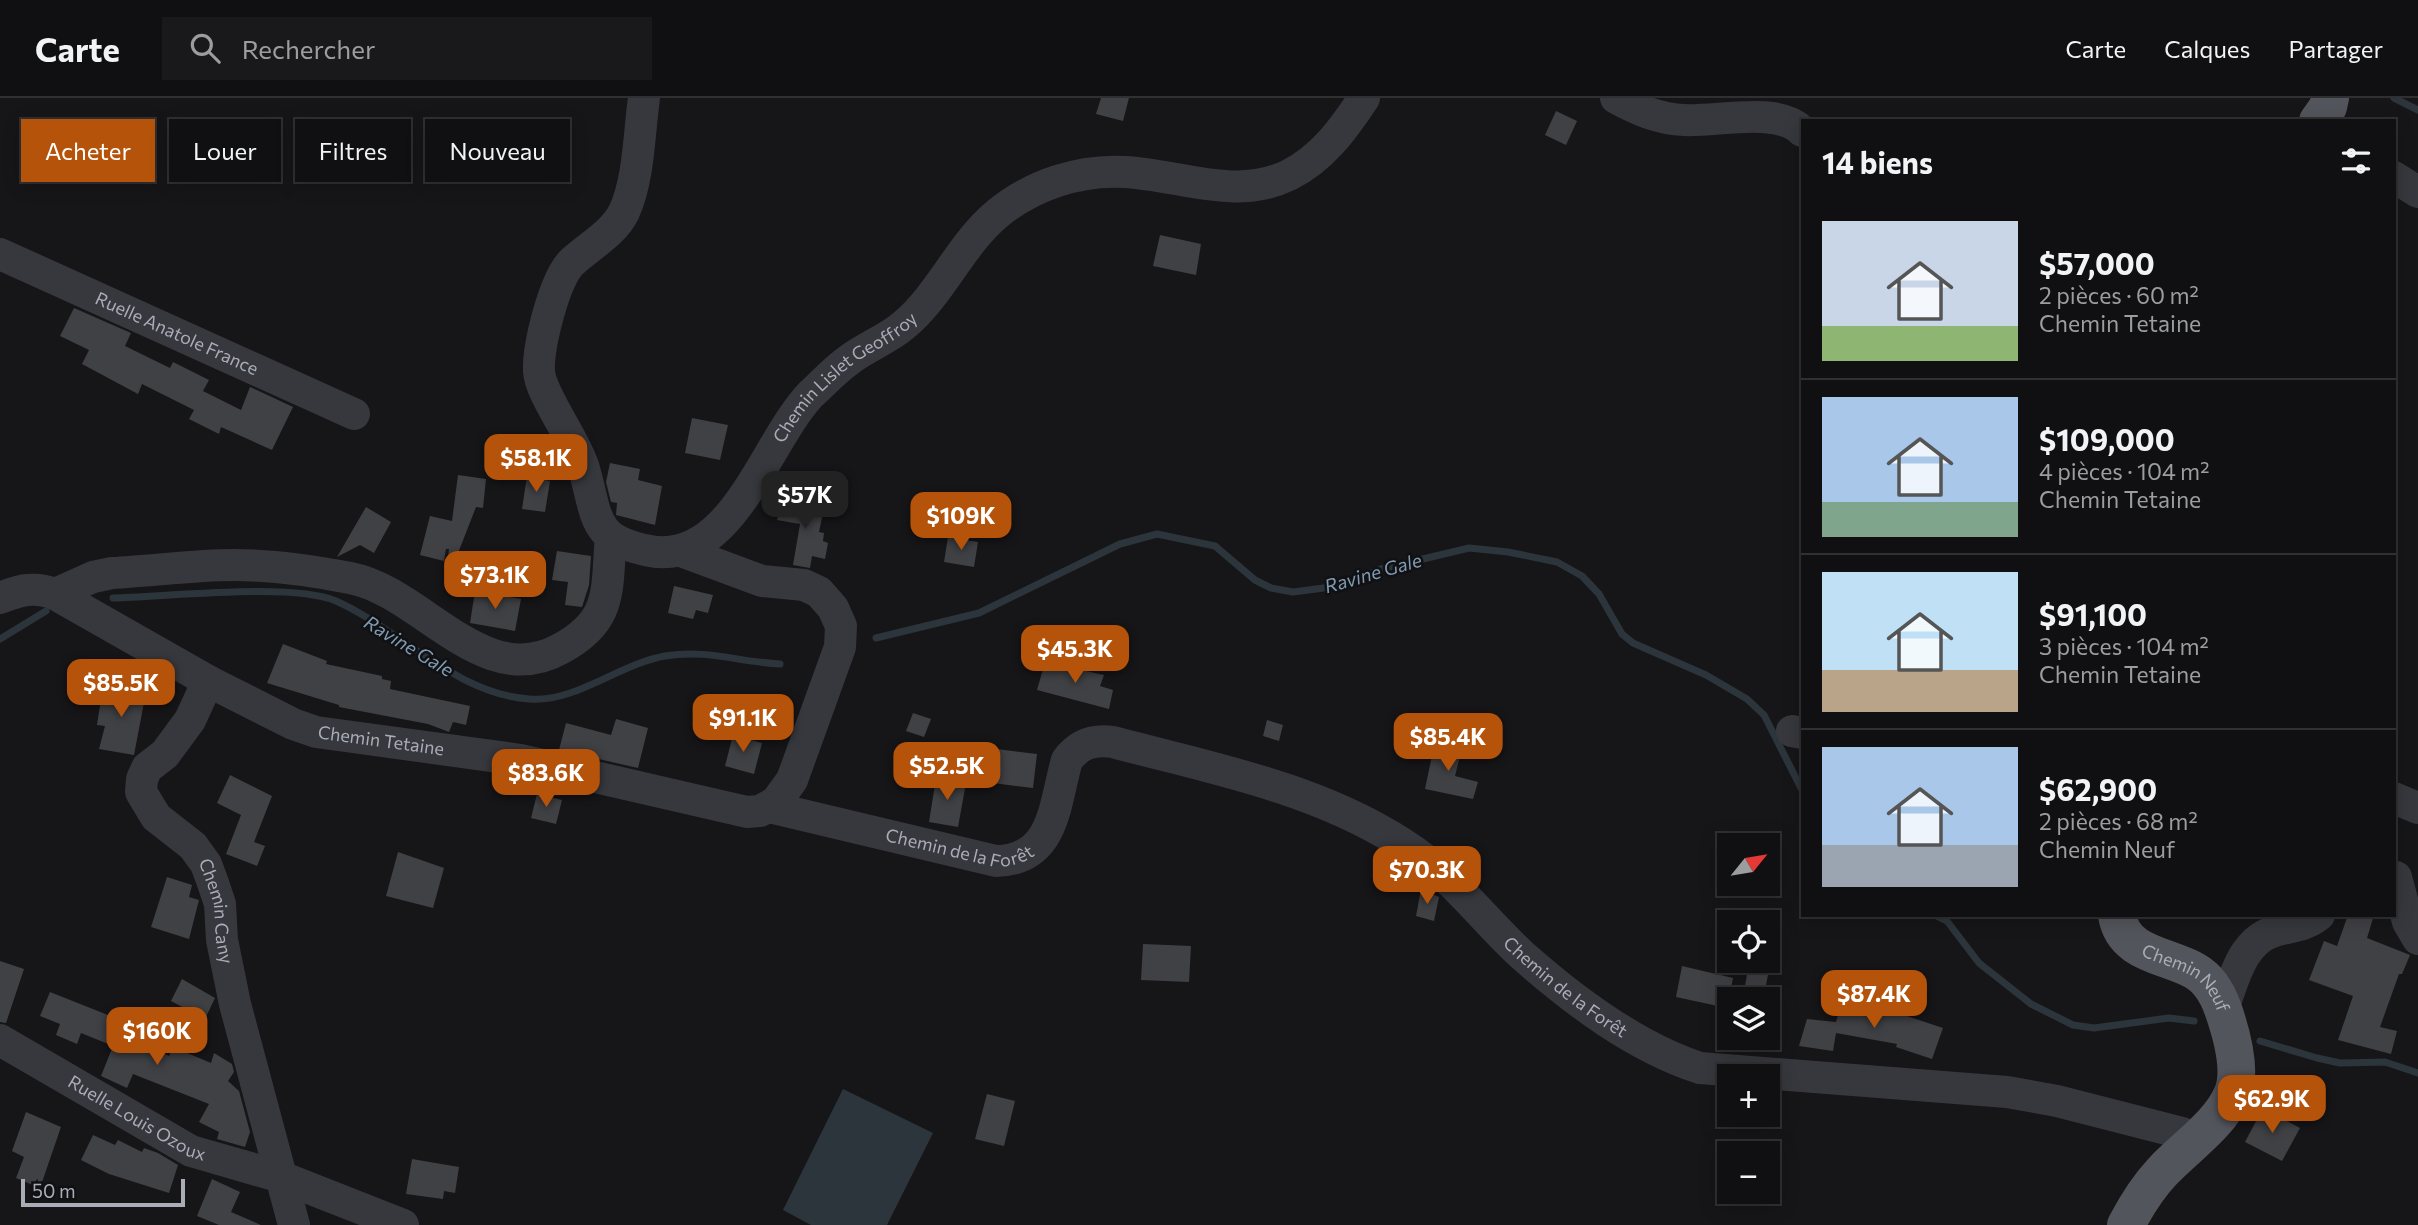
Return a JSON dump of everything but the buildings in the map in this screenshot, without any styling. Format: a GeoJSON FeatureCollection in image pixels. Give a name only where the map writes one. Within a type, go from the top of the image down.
{"type":"FeatureCollection","features":[{"type":"Feature","properties":{"kind":"main road","name":"Chemin Neuf"},"geometry":{"type":"LineString","coordinates":[[2118,917],[2123,931],[2142,949],[2196,971],[2211,985],[2223,1008],[2235,1064],[2234,1090],[2223,1111],[2161,1173],[2138,1202],[2126,1225]]}},
{"type":"Feature","properties":{"kind":"street"},"geometry":{"type":"LineString","coordinates":[[644,98],[625,209],[611,230],[569,265],[553,290],[539,371],[544,389],[580,455],[593,513],[611,537],[637,548],[660,553],[681,551],[762,581],[804,585],[819,592],[838,617],[840,647],[792,780],[776,803],[769,807]]}},
{"type":"Feature","properties":{"kind":"street","name":"Chemin Lislet Geoffroy"},"geometry":{"type":"LineString","coordinates":[[681,551],[706,539],[727,520],[809,397],[847,361],[904,325],[950,275],[968,246],[996,215],[1033,191],[1077,175],[1124,172],[1229,188],[1261,184],[1289,175],[1316,156],[1340,135],[1364,98]]}},
{"type":"Feature","properties":{"kind":"street"},"geometry":{"type":"LineString","coordinates":[[1616,98],[1656,116],[1683,120],[1770,117],[1787,121],[1801,130]]}},
{"type":"Feature","properties":{"kind":"street"},"geometry":{"type":"LineString","coordinates":[[2396,178],[2418,192]]}},
{"type":"Feature","properties":{"kind":"street","name":"Ruelle Anatole France"},"geometry":{"type":"LineString","coordinates":[[0,254],[354,414]]}},
{"type":"Feature","properties":{"kind":"street","name":"Chemin Tetaine"},"geometry":{"type":"LineString","coordinates":[[55,594],[93,577],[112,573],[235,565],[352,578],[385,589],[474,647],[527,661],[558,651],[583,635],[595,623],[604,608],[611,537]]}},
{"type":"Feature","properties":{"kind":"street","name":"Chemin Tetaine"},"geometry":{"type":"LineString","coordinates":[[0,598],[26,589],[40,588],[55,594],[208,681],[293,724],[316,732],[521,760],[747,812],[769,807]]}},
{"type":"Feature","properties":{"kind":"street","name":"Chemin Cany"},"geometry":{"type":"LineString","coordinates":[[208,681],[190,720],[165,754],[148,768],[142,779],[141,792],[156,817],[193,846],[210,873],[220,904],[222,940],[235,1004],[294,1225]]}},
{"type":"Feature","properties":{"kind":"street","name":"Chemin de la Forêt"},"geometry":{"type":"LineString","coordinates":[[769,807],[996,860],[1013,860],[1040,845],[1047,832],[1066,760],[1074,751],[1099,740],[1113,741],[1298,792],[1379,828],[1418,855],[1455,886],[1523,955],[1543,971],[1643,1045],[1671,1059],[1700,1068],[2032,1095],[2182,1133],[2190,1143]]}},
{"type":"Feature","properties":{"kind":"street"},"geometry":{"type":"LineString","coordinates":[[2396,799],[2418,808]]}},
{"type":"Feature","properties":{"kind":"street"},"geometry":{"type":"LineString","coordinates":[[2403,876],[2408,922],[2418,939]]}},
{"type":"Feature","properties":{"kind":"street"},"geometry":{"type":"LineString","coordinates":[[2223,1008],[2250,945],[2265,935],[2300,926],[2316,917]]}},
{"type":"Feature","properties":{"kind":"street","name":"Ruelle Louis Ozoux"},"geometry":{"type":"LineString","coordinates":[[0,1040],[191,1151],[281,1177],[403,1225]]}},
{"type":"Feature","properties":{"kind":"shaded area"},"geometry":{"type":"Polygon","coordinates":[[[843,1089],[933,1133],[887,1225],[811,1225],[783,1210],[843,1089]]]}},
{"type":"Feature","properties":{"kind":"waterway"},"geometry":{"type":"LineString","coordinates":[[2394,98],[2418,110]]}},
{"type":"Feature","properties":{"kind":"waterway","name":"Ravine Gale"},"geometry":{"type":"LineString","coordinates":[[876,638],[979,613],[1120,544],[1157,534],[1215,546],[1255,580],[1271,588],[1293,592],[1339,586],[1381,569],[1469,548],[1508,552],[1557,562],[1582,576],[1599,594],[1622,634],[1633,643],[1706,675],[1747,699],[1764,715],[1801,788]]}},
{"type":"Feature","properties":{"kind":"waterway","name":"Ravine Gale"},"geometry":{"type":"LineString","coordinates":[[113,598],[260,591],[316,595],[336,601],[359,613],[429,659],[477,686],[502,695],[529,699],[563,695],[648,660],[665,656],[695,654],[780,664]]}},
{"type":"Feature","properties":{"kind":"waterway","name":"Ravine Gale"},"geometry":{"type":"LineString","coordinates":[[0,639],[46,611]]}},
{"type":"Feature","properties":{"kind":"waterway","name":"Ravine Gale"},"geometry":{"type":"LineString","coordinates":[[1939,917],[1947,921],[1979,963],[2031,1004],[2073,1025],[2094,1028],[2169,1018],[2194,1021]]}},
{"type":"Feature","properties":{"kind":"waterway","name":"Ravine Gale"},"geometry":{"type":"LineString","coordinates":[[2260,1041],[2340,1063],[2385,1062],[2418,1073]]}}]}
